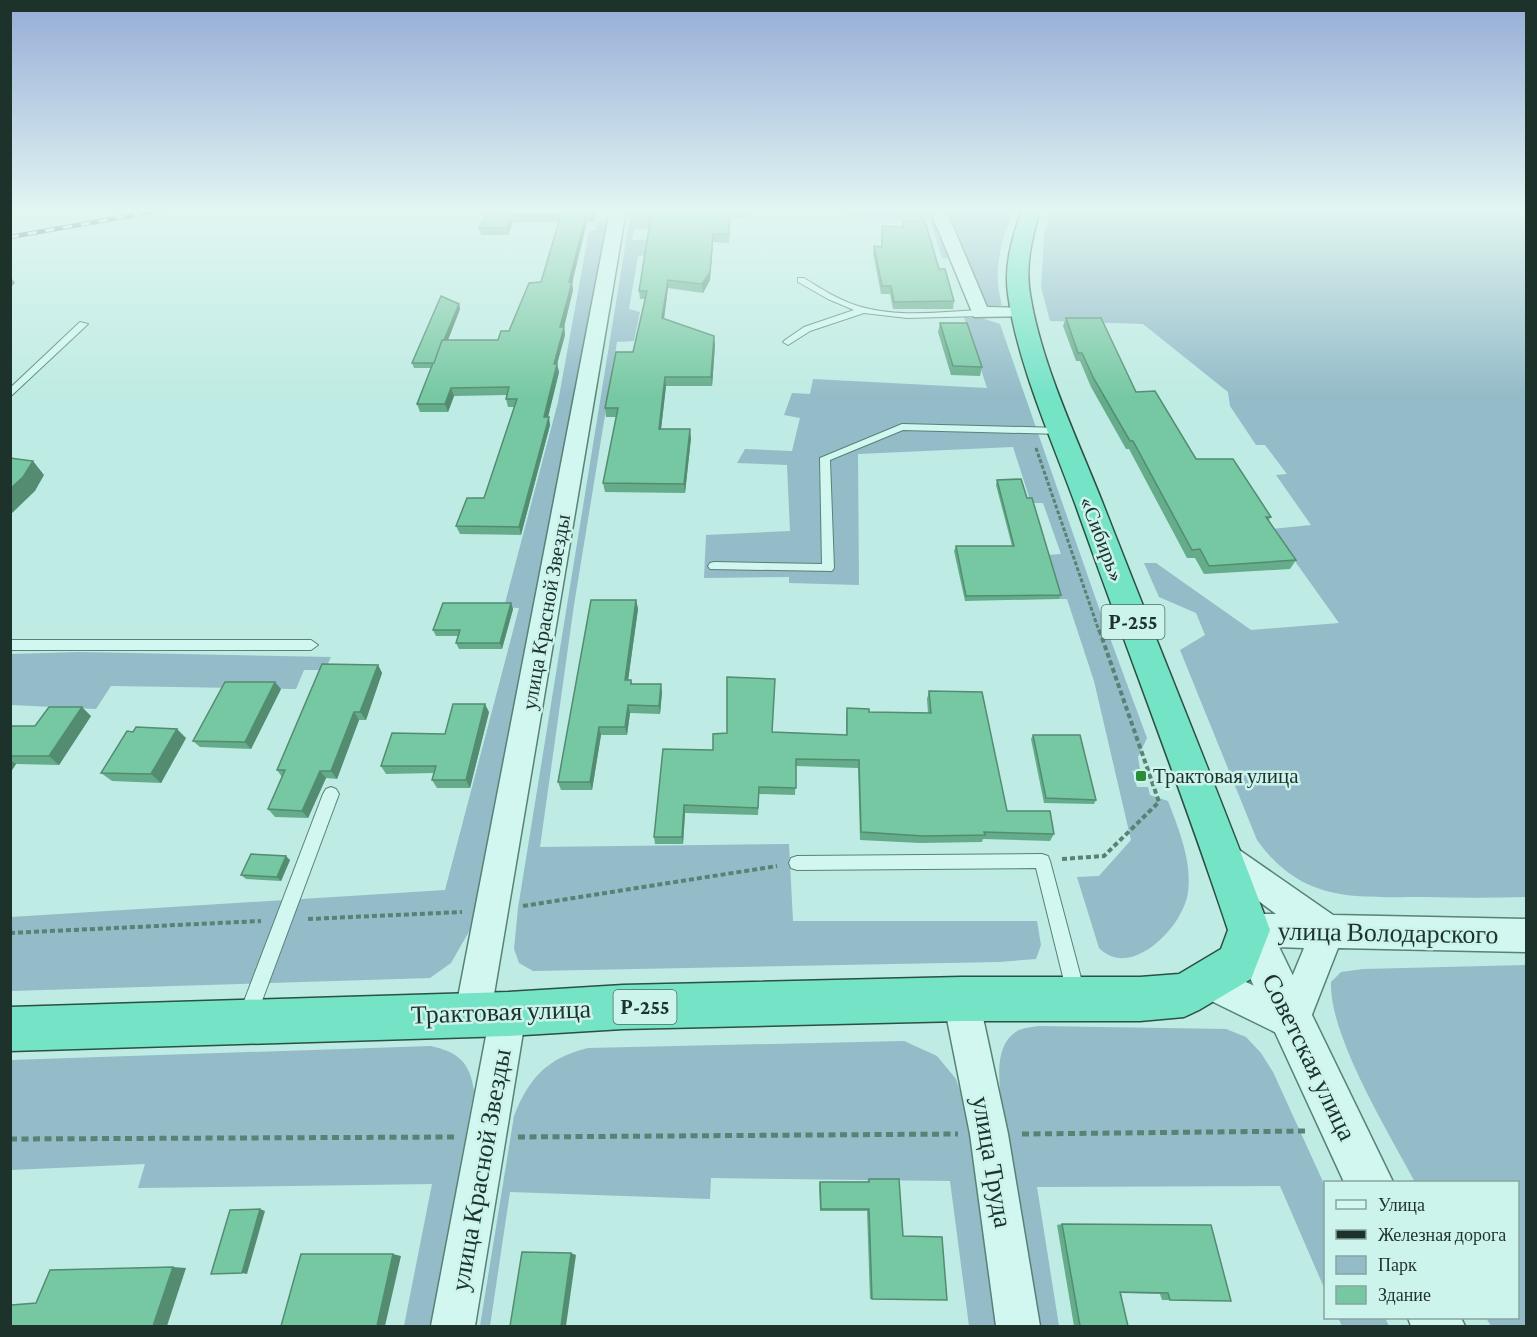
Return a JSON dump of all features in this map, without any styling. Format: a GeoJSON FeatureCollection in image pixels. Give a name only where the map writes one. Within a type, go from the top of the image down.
{"type":"FeatureCollection","features":[{"type":"Feature","properties":{"kind":"highway","name":"«Сибирь»"},"geometry":{"type":"LineString","coordinates":[[1017,272],[1017,285],[1030,346],[1224,857],[1249,930]]}},
{"type":"Feature","properties":{"kind":"highway","name":"Трактовая улица"},"geometry":{"type":"LineString","coordinates":[[10,1029],[491,1014],[623,1007],[961,999],[1140,999],[1185,994],[1236,964],[1249,930]]}},
{"type":"Feature","properties":{"kind":"street","name":"улица Красной Звезды"},"geometry":{"type":"LineString","coordinates":[[453,1326],[487,1137],[493,911],[607,272]]}},
{"type":"Feature","properties":{"kind":"street"},"geometry":{"type":"LineString","coordinates":[[963,272],[980,313],[1022,312]]}},
{"type":"Feature","properties":{"kind":"street"},"geometry":{"type":"LineString","coordinates":[[1207,981],[1291,1022],[1328,932],[1224,857]]}},
{"type":"Feature","properties":{"kind":"street","name":"улица Володарского"},"geometry":{"type":"LineString","coordinates":[[1249,930],[1527,936]]}},
{"type":"Feature","properties":{"kind":"street","name":"Советская улица"},"geometry":{"type":"LineString","coordinates":[[1249,930],[1369,1181]]}},
{"type":"Feature","properties":{"kind":"street","name":"улица Труда"},"geometry":{"type":"LineString","coordinates":[[961,999],[989,1134],[1018,1326]]}},
{"type":"Feature","properties":{"kind":"lane"},"geometry":{"type":"LineString","coordinates":[[801,280],[832,298],[863,310],[899,315],[980,313]]}},
{"type":"Feature","properties":{"kind":"lane"},"geometry":{"type":"LineString","coordinates":[[788,342],[807,329],[863,310]]}},
{"type":"Feature","properties":{"kind":"lane"},"geometry":{"type":"LineString","coordinates":[[10,394],[83,324]]}},
{"type":"Feature","properties":{"kind":"lane"},"geometry":{"type":"LineString","coordinates":[[714,567],[828,568],[825,458],[902,427],[1062,431]]}},
{"type":"Feature","properties":{"kind":"lane"},"geometry":{"type":"LineString","coordinates":[[10,645],[311,645]]}},
{"type":"Feature","properties":{"kind":"lane"},"geometry":{"type":"LineString","coordinates":[[245,1022],[331,794]]}},
{"type":"Feature","properties":{"kind":"lane"},"geometry":{"type":"LineString","coordinates":[[797,863],[1042,861],[1077,998]]}},
{"type":"Feature","properties":{"kind":"path"},"geometry":{"type":"LineString","coordinates":[[1030,430],[1159,802],[1104,856],[1042,861]]}},
{"type":"Feature","properties":{"kind":"path"},"geometry":{"type":"LineString","coordinates":[[10,933],[493,911],[797,863]]}},
{"type":"Feature","properties":{"kind":"path"},"geometry":{"type":"LineString","coordinates":[[10,1139],[1344,1131]]}},
{"type":"Feature","properties":{"kind":"green space"},"geometry":{"type":"Polygon","coordinates":[[[581,272],[598,272],[505,777],[471,928],[451,963],[430,978],[11,991],[11,917],[445,890],[519,608],[504,607],[558,402],[581,272]]]}},
{"type":"Feature","properties":{"kind":"green space"},"geometry":{"type":"Polygon","coordinates":[[[621,272],[635,272],[629,309],[640,312],[634,341],[617,342],[574,605],[540,847],[789,844],[793,921],[1037,921],[1041,945],[1036,959],[999,962],[533,971],[519,963],[514,949],[518,908],[621,272]]]}},
{"type":"Feature","properties":{"kind":"green space"},"geometry":{"type":"Polygon","coordinates":[[[960,272],[998,272],[1002,305],[986,308],[960,272]]]}},
{"type":"Feature","properties":{"kind":"green space"},"geometry":{"type":"Polygon","coordinates":[[[1042,272],[1526,272],[1526,897],[1377,897],[1332,892],[1312,886],[1293,876],[1275,861],[1257,840],[1180,650],[1205,635],[1196,613],[1159,597],[1144,563],[1156,563],[1251,630],[1339,623],[1272,529],[1311,525],[1276,475],[1287,474],[1265,445],[1256,445],[1230,406],[1228,392],[1143,324],[1050,321],[1041,287],[1042,272]]]}},
{"type":"Feature","properties":{"kind":"green space"},"geometry":{"type":"Polygon","coordinates":[[[964,317],[982,318],[1000,324],[1147,738],[1138,757],[1141,776],[1132,770],[1137,787],[1148,787],[1150,795],[1168,801],[1184,846],[1189,880],[1188,892],[1177,920],[1154,945],[1140,954],[1126,958],[1112,956],[1099,948],[1077,877],[1099,876],[1131,840],[1094,681],[1067,599],[1059,599],[1048,555],[1061,554],[1043,503],[1031,503],[1013,447],[858,454],[859,585],[789,583],[789,577],[704,578],[706,535],[790,531],[787,465],[737,463],[745,449],[792,451],[800,418],[784,415],[792,393],[810,394],[813,379],[987,388],[964,317]]]}},
{"type":"Feature","properties":{"kind":"green space"},"geometry":{"type":"Polygon","coordinates":[[[80,652],[331,657],[325,670],[304,670],[296,689],[111,686],[96,709],[11,705],[11,654],[80,652]]]}},
{"type":"Feature","properties":{"kind":"green space"},"geometry":{"type":"Polygon","coordinates":[[[1526,965],[1526,1326],[1491,1326],[1487,1319],[1519,1319],[1519,1181],[1414,1181],[1362,1084],[1340,1029],[1333,1004],[1331,982],[1341,972],[1363,969],[1526,965]]]}},
{"type":"Feature","properties":{"kind":"green space"},"geometry":{"type":"Polygon","coordinates":[[[1038,1026],[1226,1029],[1246,1037],[1261,1053],[1273,1072],[1324,1184],[1324,1288],[1280,1186],[1037,1187],[1059,1326],[1039,1326],[1001,1102],[999,1073],[1005,1044],[1011,1036],[1026,1028],[1038,1026]]]}},
{"type":"Feature","properties":{"kind":"green space"},"geometry":{"type":"Polygon","coordinates":[[[904,1041],[937,1056],[956,1079],[970,1121],[1000,1326],[969,1326],[950,1181],[711,1178],[710,1199],[510,1192],[490,1326],[480,1326],[514,1116],[533,1080],[551,1064],[574,1052],[588,1048],[904,1041]]]}},
{"type":"Feature","properties":{"kind":"green space"},"geometry":{"type":"Polygon","coordinates":[[[431,1046],[449,1051],[461,1060],[469,1073],[474,1091],[431,1326],[404,1326],[432,1184],[138,1188],[145,1164],[11,1170],[11,1060],[431,1046]]]}},
{"type":"Feature","properties":{"kind":"green space"},"geometry":{"type":"Polygon","coordinates":[[[1338,1319],[1386,1319],[1389,1326],[1342,1326],[1338,1319]]]}},
{"type":"Feature","properties":{"kind":"building"},"geometry":{"type":"Polygon","coordinates":[[[544,272],[571,272],[569,282],[572,282],[560,327],[564,327],[554,364],[557,364],[544,417],[549,417],[519,527],[456,526],[467,498],[484,498],[517,399],[506,399],[509,387],[451,388],[445,404],[417,404],[442,340],[498,340],[501,331],[509,331],[529,283],[541,282],[544,272]]]}},
{"type":"Feature","properties":{"kind":"building"},"geometry":{"type":"Polygon","coordinates":[[[642,272],[710,272],[702,284],[668,280],[662,318],[714,336],[711,377],[665,377],[659,429],[690,429],[684,484],[603,483],[618,408],[605,408],[616,352],[633,352],[647,291],[639,291],[642,272]]]}},
{"type":"Feature","properties":{"kind":"building"},"geometry":{"type":"Polygon","coordinates":[[[879,272],[946,272],[954,301],[894,302],[891,286],[882,286],[879,272]]]}},
{"type":"Feature","properties":{"kind":"building"},"geometry":{"type":"Polygon","coordinates":[[[441,296],[459,304],[444,340],[442,340],[434,363],[412,363],[441,296]]]}},
{"type":"Feature","properties":{"kind":"building"},"geometry":{"type":"Polygon","coordinates":[[[1066,318],[1101,318],[1136,392],[1155,391],[1196,459],[1233,459],[1271,517],[1266,517],[1296,560],[1209,566],[1200,549],[1192,550],[1133,441],[1130,441],[1094,379],[1082,353],[1078,353],[1066,318]]]}},
{"type":"Feature","properties":{"kind":"building"},"geometry":{"type":"Polygon","coordinates":[[[940,323],[967,323],[982,367],[953,366],[940,323]]]}},
{"type":"Feature","properties":{"kind":"building"},"geometry":{"type":"Polygon","coordinates":[[[10,458],[33,461],[23,477],[10,489],[10,458]]]}},
{"type":"Feature","properties":{"kind":"building"},"geometry":{"type":"Polygon","coordinates":[[[1021,479],[1027,498],[1032,498],[1061,595],[966,596],[956,546],[1014,546],[997,480],[1021,479]]]}},
{"type":"Feature","properties":{"kind":"building"},"geometry":{"type":"Polygon","coordinates":[[[591,600],[636,600],[625,680],[631,680],[631,684],[661,684],[659,706],[628,705],[625,727],[599,727],[590,782],[558,782],[591,600]]]}},
{"type":"Feature","properties":{"kind":"building"},"geometry":{"type":"Polygon","coordinates":[[[443,603],[511,603],[500,643],[456,643],[460,630],[433,630],[443,603]]]}},
{"type":"Feature","properties":{"kind":"building"},"geometry":{"type":"Polygon","coordinates":[[[322,664],[378,665],[360,712],[354,712],[331,771],[320,771],[302,811],[268,809],[285,770],[277,770],[322,664]]]}},
{"type":"Feature","properties":{"kind":"building"},"geometry":{"type":"Polygon","coordinates":[[[727,677],[775,679],[772,732],[847,735],[847,708],[869,709],[869,712],[931,713],[929,691],[982,692],[1007,811],[1050,811],[1054,834],[984,832],[985,835],[923,836],[861,832],[859,760],[796,759],[796,788],[759,787],[758,808],[684,805],[682,837],[654,837],[663,749],[713,750],[713,734],[727,733],[727,677]]]}},
{"type":"Feature","properties":{"kind":"building"},"geometry":{"type":"Polygon","coordinates":[[[225,682],[275,682],[245,742],[193,741],[225,682]]]}},
{"type":"Feature","properties":{"kind":"building"},"geometry":{"type":"Polygon","coordinates":[[[453,704],[485,704],[466,780],[432,780],[436,766],[381,766],[392,733],[445,734],[453,704]]]}},
{"type":"Feature","properties":{"kind":"building"},"geometry":{"type":"Polygon","coordinates":[[[49,707],[82,707],[49,756],[10,756],[10,726],[35,726],[49,707]]]}},
{"type":"Feature","properties":{"kind":"building"},"geometry":{"type":"Polygon","coordinates":[[[136,727],[177,729],[151,774],[101,773],[127,731],[133,732],[136,727]]]}},
{"type":"Feature","properties":{"kind":"building"},"geometry":{"type":"Polygon","coordinates":[[[1033,735],[1080,735],[1096,800],[1046,798],[1033,735]]]}},
{"type":"Feature","properties":{"kind":"building"},"geometry":{"type":"Polygon","coordinates":[[[251,854],[286,856],[277,877],[241,875],[251,854]]]}},
{"type":"Feature","properties":{"kind":"building"},"geometry":{"type":"Polygon","coordinates":[[[869,1179],[899,1179],[903,1236],[942,1237],[947,1300],[872,1299],[869,1209],[821,1209],[820,1182],[869,1182],[869,1179]]]}},
{"type":"Feature","properties":{"kind":"building"},"geometry":{"type":"Polygon","coordinates":[[[260,1209],[242,1273],[211,1274],[230,1210],[260,1209]]]}},
{"type":"Feature","properties":{"kind":"building"},"geometry":{"type":"Polygon","coordinates":[[[1062,1224],[1211,1225],[1231,1301],[1170,1300],[1168,1293],[1120,1292],[1128,1326],[1080,1326],[1062,1224]]]}},
{"type":"Feature","properties":{"kind":"building"},"geometry":{"type":"Polygon","coordinates":[[[522,1252],[571,1253],[561,1326],[510,1326],[522,1252]]]}},
{"type":"Feature","properties":{"kind":"building"},"geometry":{"type":"Polygon","coordinates":[[[301,1254],[393,1254],[377,1326],[281,1326],[301,1254]]]}},
{"type":"Feature","properties":{"kind":"building"},"geometry":{"type":"Polygon","coordinates":[[[173,1267],[153,1326],[10,1326],[12,1305],[36,1303],[50,1270],[173,1267]]]}},
{"type":"Feature","properties":{"kind":"place","name":"Трактовая улица"},"geometry":{"type":"Point","coordinates":[1141,776]}}]}
